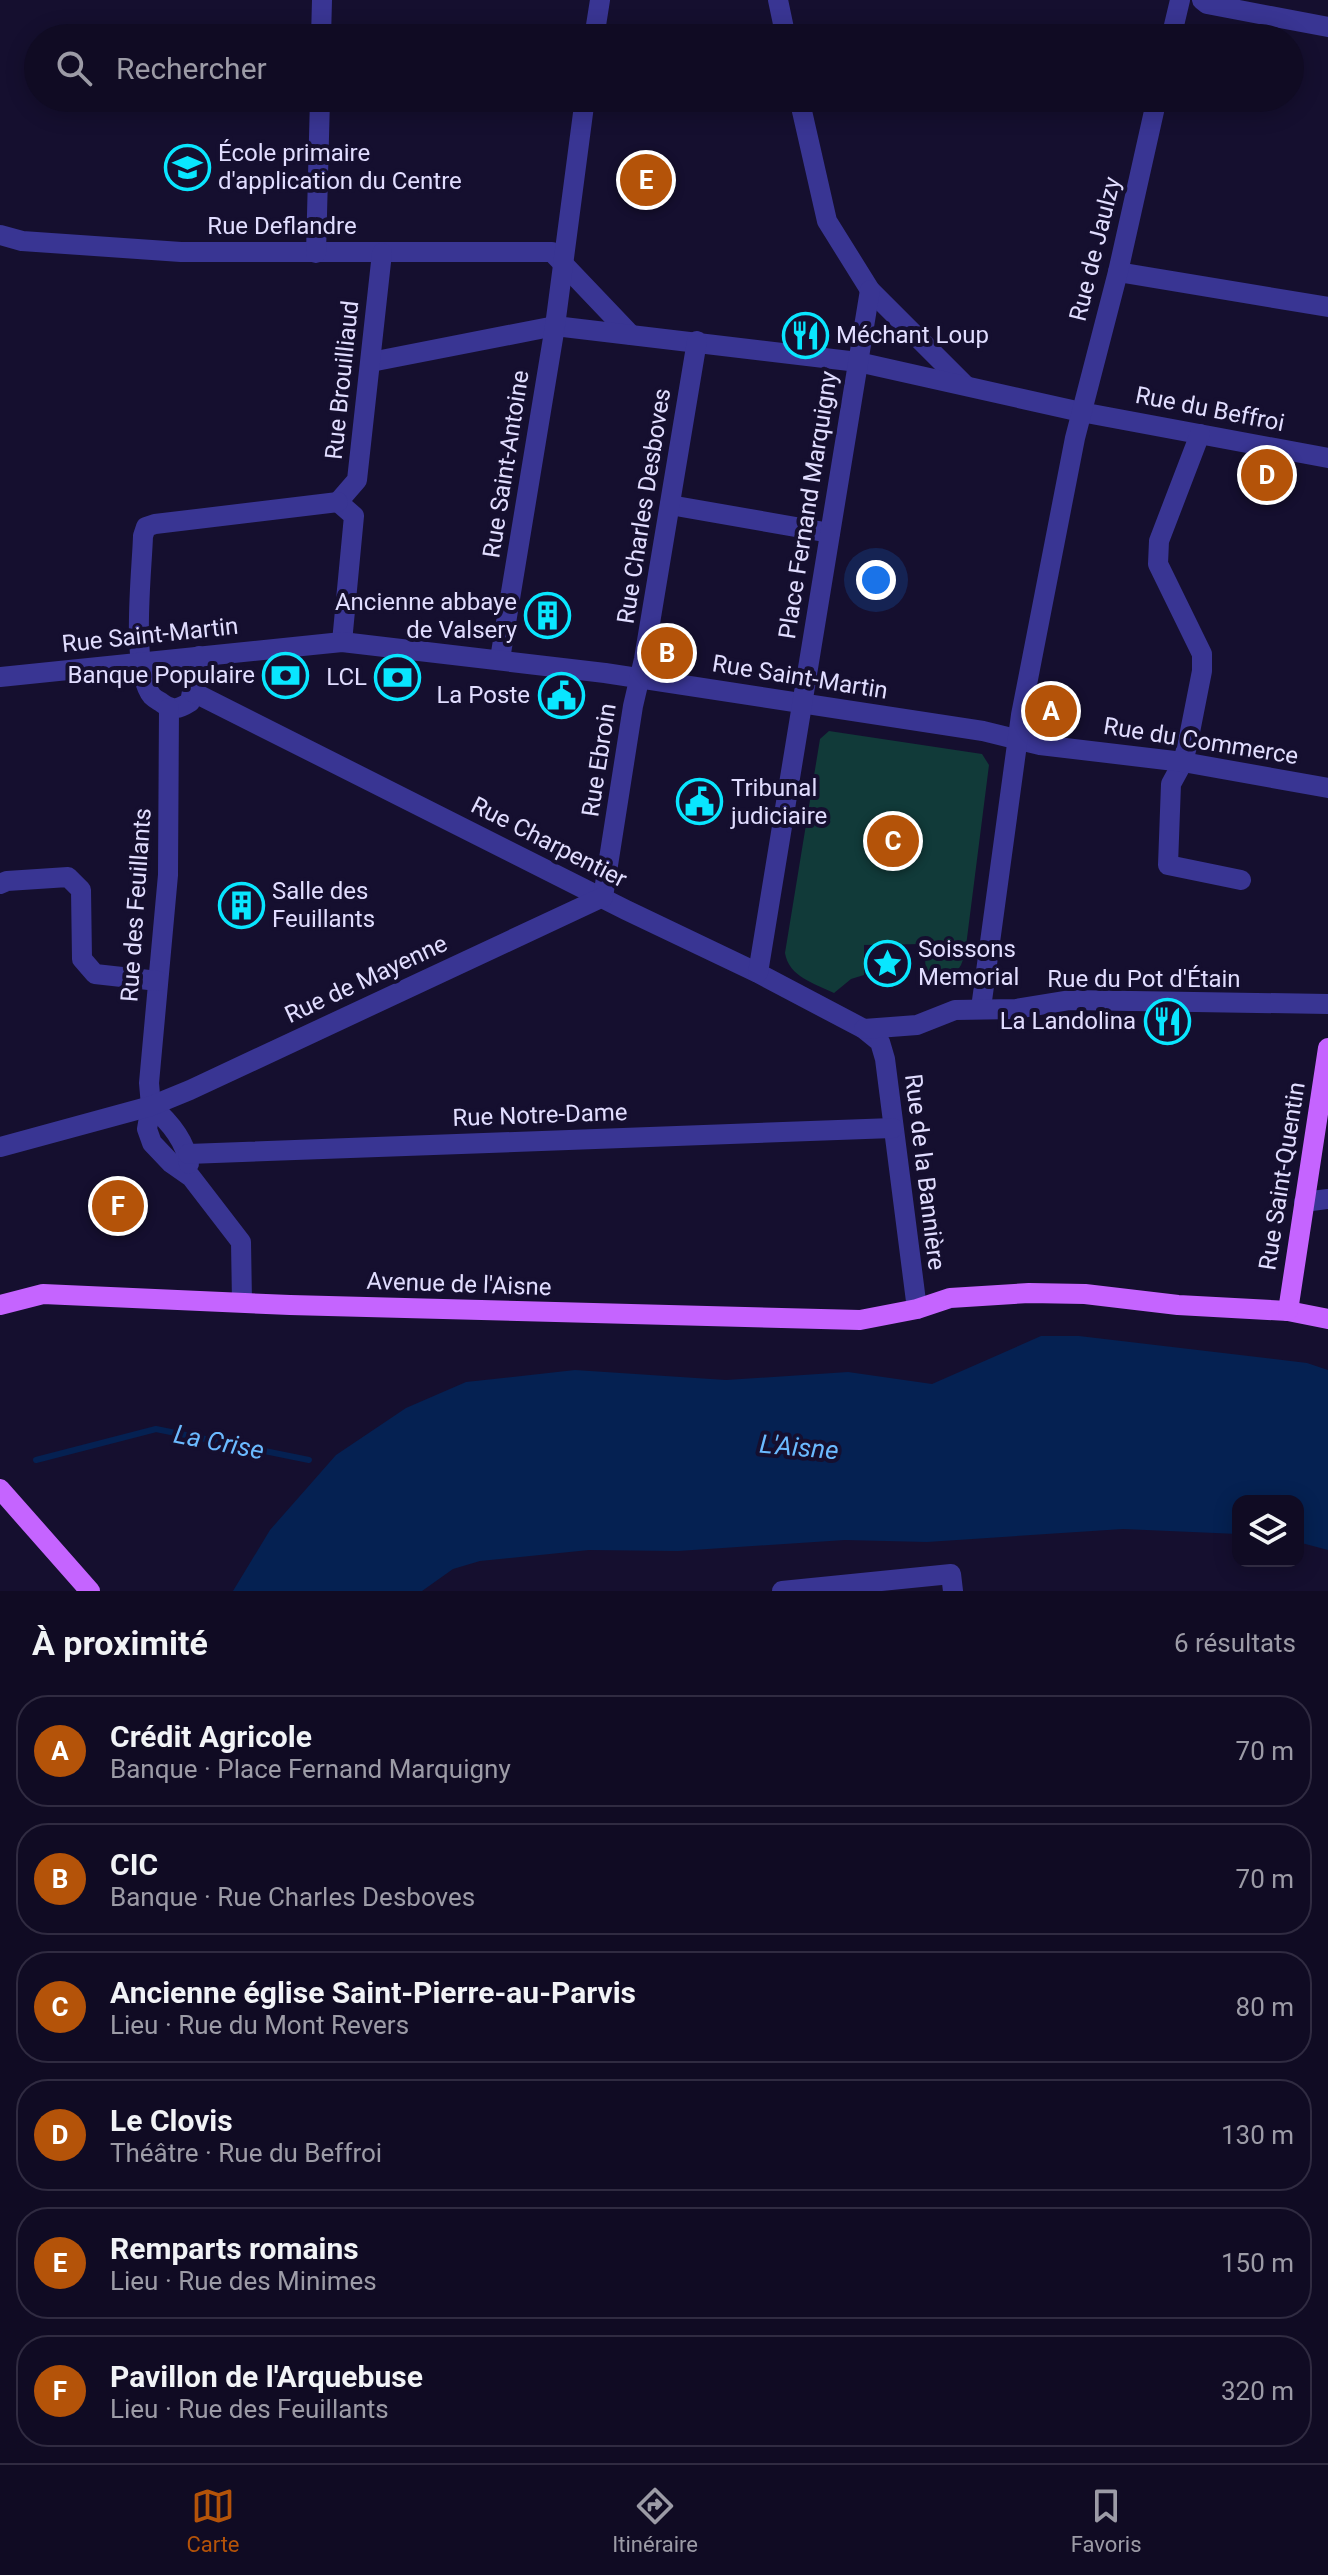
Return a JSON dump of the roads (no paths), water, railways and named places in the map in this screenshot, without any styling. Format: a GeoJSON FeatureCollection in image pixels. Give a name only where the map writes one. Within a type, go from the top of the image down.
{"type":"FeatureCollection","features":[{"type":"Feature","properties":{"kind":"main road","name":"Rue Saint-Quentin"},"geometry":{"type":"LineString","coordinates":[[1288,1311],[1328,1048]]}},
{"type":"Feature","properties":{"kind":"main road","name":"Avenue de l'Aisne"},"geometry":{"type":"LineString","coordinates":[[0,1305],[43,1294],[860,1320],[917,1309],[950,1298],[1029,1293],[1085,1294],[1243,1310],[1288,1311],[1328,1319]]}},
{"type":"Feature","properties":{"kind":"main road"},"geometry":{"type":"LineString","coordinates":[[0,1489],[90,1591]]}},
{"type":"Feature","properties":{"kind":"street"},"geometry":{"type":"LineString","coordinates":[[321,24],[322,0]]}},
{"type":"Feature","properties":{"kind":"street"},"geometry":{"type":"LineString","coordinates":[[596,24],[600,0]]}},
{"type":"Feature","properties":{"kind":"street"},"geometry":{"type":"LineString","coordinates":[[778,0],[783,24]]}},
{"type":"Feature","properties":{"kind":"street"},"geometry":{"type":"LineString","coordinates":[[1174,24],[1180,0]]}},
{"type":"Feature","properties":{"kind":"street"},"geometry":{"type":"LineString","coordinates":[[1202,0],[1207,4],[1328,27]]}},
{"type":"Feature","properties":{"kind":"street"},"geometry":{"type":"LineString","coordinates":[[316,253],[320,112]]}},
{"type":"Feature","properties":{"kind":"street","name":"Rue Saint-Antoine"},"geometry":{"type":"LineString","coordinates":[[500,659],[555,326],[583,112]]}},
{"type":"Feature","properties":{"kind":"street"},"geometry":{"type":"LineString","coordinates":[[802,112],[827,221],[870,290],[965,385]]}},
{"type":"Feature","properties":{"kind":"street","name":"Rue de Jaulzy"},"geometry":{"type":"LineString","coordinates":[[1081,412],[1118,272],[1154,112]]}},
{"type":"Feature","properties":{"kind":"street","name":"Rue Deflandre"},"geometry":{"type":"LineString","coordinates":[[0,235],[22,241],[181,252],[552,252],[562,260]]}},
{"type":"Feature","properties":{"kind":"street","name":"Rue Brouilliaud"},"geometry":{"type":"LineString","coordinates":[[338,502],[357,480],[382,253]]}},
{"type":"Feature","properties":{"kind":"street"},"geometry":{"type":"LineString","coordinates":[[562,260],[631,335]]}},
{"type":"Feature","properties":{"kind":"street"},"geometry":{"type":"LineString","coordinates":[[1118,272],[1328,307]]}},
{"type":"Feature","properties":{"kind":"street","name":"Place Fernand Marquigny"},"geometry":{"type":"LineString","coordinates":[[758,973],[870,290]]}},
{"type":"Feature","properties":{"kind":"street","name":"Rue du Beffroi"},"geometry":{"type":"LineString","coordinates":[[371,362],[555,326],[858,362],[1081,412],[1328,458]]}},
{"type":"Feature","properties":{"kind":"street","name":"Rue Charles Desboves"},"geometry":{"type":"LineString","coordinates":[[640,678],[697,341]]}},
{"type":"Feature","properties":{"kind":"street"},"geometry":{"type":"LineString","coordinates":[[981,1008],[1018,739],[1081,412]]}},
{"type":"Feature","properties":{"kind":"street"},"geometry":{"type":"LineString","coordinates":[[1200,434],[1159,541],[1158,564],[1202,654],[1202,671],[1183,762],[1171,784],[1168,865],[1241,880]]}},
{"type":"Feature","properties":{"kind":"street"},"geometry":{"type":"LineString","coordinates":[[199,656],[190,702],[180,708],[169,708],[152,696],[146,683],[138,641],[146,527],[338,502],[354,516],[342,642]]}},
{"type":"Feature","properties":{"kind":"street"},"geometry":{"type":"LineString","coordinates":[[670,505],[830,533]]}},
{"type":"Feature","properties":{"kind":"street","name":"Rue Saint-Martin"},"geometry":{"type":"LineString","coordinates":[[0,677],[342,642],[640,678],[1018,739]]}},
{"type":"Feature","properties":{"kind":"street","name":"Rue Ebroin"},"geometry":{"type":"LineString","coordinates":[[603,897],[640,678]]}},
{"type":"Feature","properties":{"kind":"street","name":"Rue Charpentier"},"geometry":{"type":"LineString","coordinates":[[193,692],[758,973],[876,1043]]}},
{"type":"Feature","properties":{"kind":"street","name":"Rue des Feuillants"},"geometry":{"type":"LineString","coordinates":[[169,708],[168,875],[147,1129],[152,1143],[171,1163],[191,1177],[241,1242],[242,1302]]}},
{"type":"Feature","properties":{"kind":"street","name":"Rue du Commerce"},"geometry":{"type":"LineString","coordinates":[[1018,739],[1040,745],[1183,762],[1328,788]]}},
{"type":"Feature","properties":{"kind":"street"},"geometry":{"type":"LineString","coordinates":[[0,884],[68,877],[81,890],[82,959],[87,968],[95,974],[158,981]]}},
{"type":"Feature","properties":{"kind":"street","name":"Rue de Mayenne"},"geometry":{"type":"LineString","coordinates":[[0,1147],[151,1106],[603,897]]}},
{"type":"Feature","properties":{"kind":"street","name":"Rue du Pot d'Étain"},"geometry":{"type":"LineString","coordinates":[[876,1043],[955,1010],[1016,1009],[1070,1000],[1328,1004]]}},
{"type":"Feature","properties":{"kind":"street","name":"Rue du Pot d'Étain"},"geometry":{"type":"LineString","coordinates":[[876,1043],[917,1025]]}},
{"type":"Feature","properties":{"kind":"street","name":"Rue de la Bannière"},"geometry":{"type":"LineString","coordinates":[[876,1043],[893,1128],[917,1309]]}},
{"type":"Feature","properties":{"kind":"street"},"geometry":{"type":"LineString","coordinates":[[151,1106],[170,1121],[188,1154],[191,1177]]}},
{"type":"Feature","properties":{"kind":"street","name":"Rue Notre-Dame"},"geometry":{"type":"LineString","coordinates":[[188,1154],[893,1128]]}},
{"type":"Feature","properties":{"kind":"street"},"geometry":{"type":"LineString","coordinates":[[1303,1209],[1328,1199]]}},
{"type":"Feature","properties":{"kind":"street"},"geometry":{"type":"LineString","coordinates":[[782,1591],[952,1583]]}},
{"type":"Feature","properties":{"kind":"water","name":"L'Aisne"},"geometry":{"type":"Polygon","coordinates":[[[1041,1336],[1079,1336],[1307,1363],[1328,1370],[1328,1550],[1304,1544],[1304,1495],[1232,1495],[1232,1534],[1123,1529],[927,1542],[845,1540],[678,1551],[589,1550],[480,1561],[453,1569],[422,1591],[233,1591],[270,1530],[336,1455],[406,1408],[466,1382],[575,1370],[726,1380],[848,1372],[932,1384],[1041,1336]]]}},
{"type":"Feature","properties":{"kind":"waterway","name":"La Crise"},"geometry":{"type":"LineString","coordinates":[[36,1460],[156,1429],[309,1460]]}},
{"type":"Feature","properties":{"kind":"place","name":"École primaire d'application du Centre"},"geometry":{"type":"Point","coordinates":[187,167]}},
{"type":"Feature","properties":{"kind":"place","name":"Remparts romains"},"geometry":{"type":"Point","coordinates":[646,180]}},
{"type":"Feature","properties":{"kind":"place","name":"Méchant Loup"},"geometry":{"type":"Point","coordinates":[805,335]}},
{"type":"Feature","properties":{"kind":"place","name":"Le Clovis"},"geometry":{"type":"Point","coordinates":[1267,475]}},
{"type":"Feature","properties":{"kind":"place","name":"Ancienne abbaye de Valsery"},"geometry":{"type":"Point","coordinates":[548,616]}},
{"type":"Feature","properties":{"kind":"place","name":"CIC"},"geometry":{"type":"Point","coordinates":[667,653]}},
{"type":"Feature","properties":{"kind":"place","name":"Banque Populaire"},"geometry":{"type":"Point","coordinates":[286,675]}},
{"type":"Feature","properties":{"kind":"place","name":"LCL"},"geometry":{"type":"Point","coordinates":[398,677]}},
{"type":"Feature","properties":{"kind":"place","name":"La Poste"},"geometry":{"type":"Point","coordinates":[561,695]}},
{"type":"Feature","properties":{"kind":"place","name":"Crédit Agricole"},"geometry":{"type":"Point","coordinates":[1051,711]}},
{"type":"Feature","properties":{"kind":"place","name":"Tribunal judiciaire"},"geometry":{"type":"Point","coordinates":[700,802]}},
{"type":"Feature","properties":{"kind":"place","name":"Ancienne église Saint-Pierre-au-Parvis"},"geometry":{"type":"Point","coordinates":[893,841]}},
{"type":"Feature","properties":{"kind":"place","name":"Salle des Feuillants"},"geometry":{"type":"Point","coordinates":[241,905]}},
{"type":"Feature","properties":{"kind":"place","name":"Soissons Memorial"},"geometry":{"type":"Point","coordinates":[887,963]}},
{"type":"Feature","properties":{"kind":"place","name":"La Landolina"},"geometry":{"type":"Point","coordinates":[1167,1021]}},
{"type":"Feature","properties":{"kind":"place","name":"Pavillon de l'Arquebuse"},"geometry":{"type":"Point","coordinates":[118,1206]}}]}
